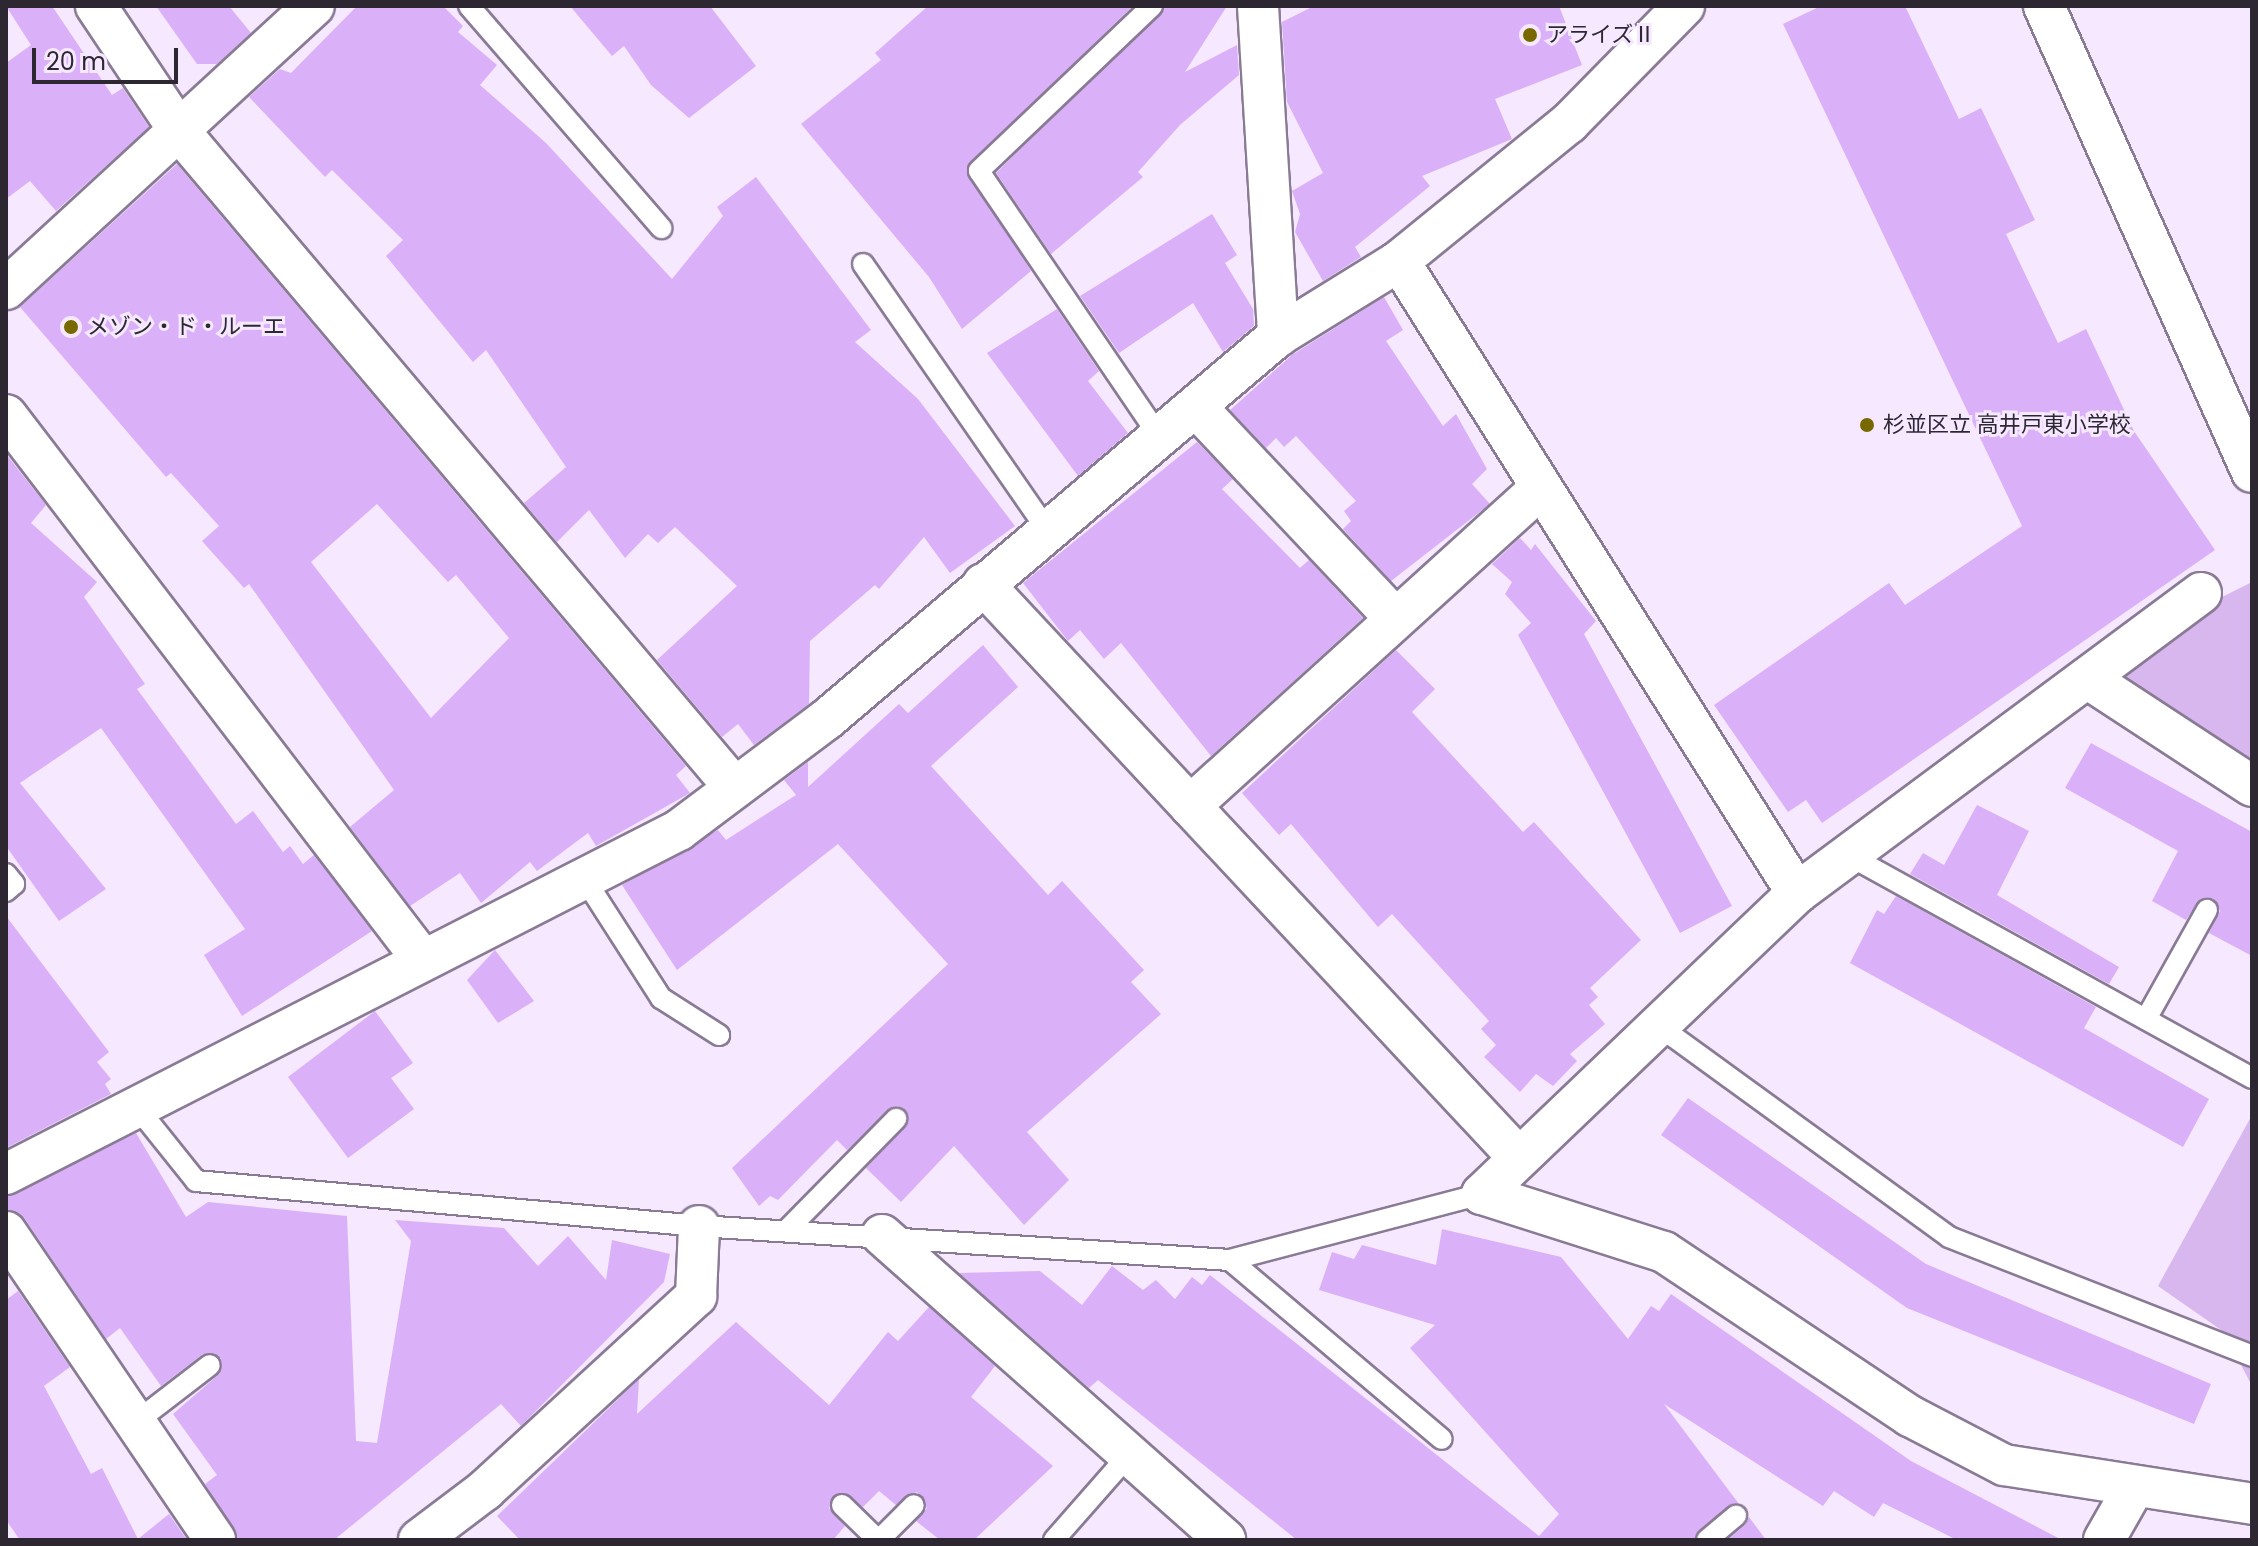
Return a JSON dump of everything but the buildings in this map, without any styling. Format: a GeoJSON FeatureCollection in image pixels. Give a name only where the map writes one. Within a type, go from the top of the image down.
{"type":"FeatureCollection","features":[{"type":"Feature","properties":{"kind":"street"},"geometry":{"type":"LineString","coordinates":[[96,6],[180,132],[735,788]]}},
{"type":"Feature","properties":{"kind":"street"},"geometry":{"type":"LineString","coordinates":[[6,289],[314,6]]}},
{"type":"Feature","properties":{"kind":"street"},"geometry":{"type":"LineString","coordinates":[[1258,6],[1278,336]]}},
{"type":"Feature","properties":{"kind":"street"},"geometry":{"type":"LineString","coordinates":[[6,1174],[679,830],[735,788],[1162,440],[1278,336],[1399,261],[1569,123],[1684,6]]}},
{"type":"Feature","properties":{"kind":"street"},"geometry":{"type":"LineString","coordinates":[[2044,6],[2252,472]]}},
{"type":"Feature","properties":{"kind":"street"},"geometry":{"type":"LineString","coordinates":[[1399,261],[1797,893]]}},
{"type":"Feature","properties":{"kind":"street"},"geometry":{"type":"LineString","coordinates":[[1197,408],[1395,618]]}},
{"type":"Feature","properties":{"kind":"street"},"geometry":{"type":"LineString","coordinates":[[6,415],[422,959]]}},
{"type":"Feature","properties":{"kind":"street"},"geometry":{"type":"LineString","coordinates":[[1190,806],[1541,488]]}},
{"type":"Feature","properties":{"kind":"street"},"geometry":{"type":"LineString","coordinates":[[983,584],[1518,1157]]}},
{"type":"Feature","properties":{"kind":"street"},"geometry":{"type":"LineString","coordinates":[[2201,593],[1797,893],[1656,1024],[1482,1194],[1664,1252],[1910,1416],[2004,1465],[2132,1491],[2252,1504]]}},
{"type":"Feature","properties":{"kind":"street"},"geometry":{"type":"LineString","coordinates":[[2087,678],[2252,786]]}},
{"type":"Feature","properties":{"kind":"street"},"geometry":{"type":"LineString","coordinates":[[419,1540],[485,1490],[696,1296],[699,1226]]}},
{"type":"Feature","properties":{"kind":"street"},"geometry":{"type":"LineString","coordinates":[[6,1232],[132,1425],[215,1540]]}},
{"type":"Feature","properties":{"kind":"street"},"geometry":{"type":"LineString","coordinates":[[882,1235],[1127,1457],[1225,1540]]}},
{"type":"Feature","properties":{"kind":"street"},"geometry":{"type":"LineString","coordinates":[[2104,1540],[2132,1491]]}},
{"type":"Feature","properties":{"kind":"lane"},"geometry":{"type":"LineString","coordinates":[[469,6],[661,228]]}},
{"type":"Feature","properties":{"kind":"lane"},"geometry":{"type":"LineString","coordinates":[[1152,6],[979,171],[1162,440]]}},
{"type":"Feature","properties":{"kind":"lane"},"geometry":{"type":"LineString","coordinates":[[863,264],[1048,531]]}},
{"type":"Feature","properties":{"kind":"lane"},"geometry":{"type":"LineString","coordinates":[[1848,855],[2252,1078]]}},
{"type":"Feature","properties":{"kind":"lane"},"geometry":{"type":"LineString","coordinates":[[6,874],[14,884],[6,891]]}},
{"type":"Feature","properties":{"kind":"lane"},"geometry":{"type":"LineString","coordinates":[[584,878],[661,998],[719,1035]]}},
{"type":"Feature","properties":{"kind":"lane"},"geometry":{"type":"LineString","coordinates":[[2146,1019],[2207,910]]}},
{"type":"Feature","properties":{"kind":"lane"},"geometry":{"type":"LineString","coordinates":[[1656,1024],[1949,1237],[2252,1356]]}},
{"type":"Feature","properties":{"kind":"lane"},"geometry":{"type":"LineString","coordinates":[[136,1106],[196,1181],[699,1226],[882,1235],[1230,1260],[1482,1194]]}},
{"type":"Feature","properties":{"kind":"lane"},"geometry":{"type":"LineString","coordinates":[[787,1230],[896,1119]]}},
{"type":"Feature","properties":{"kind":"lane"},"geometry":{"type":"LineString","coordinates":[[1230,1260],[1442,1439]]}},
{"type":"Feature","properties":{"kind":"lane"},"geometry":{"type":"LineString","coordinates":[[132,1425],[210,1365]]}},
{"type":"Feature","properties":{"kind":"lane"},"geometry":{"type":"LineString","coordinates":[[1054,1540],[1127,1457]]}},
{"type":"Feature","properties":{"kind":"lane"},"geometry":{"type":"LineString","coordinates":[[842,1505],[879,1540],[914,1505]]}},
{"type":"Feature","properties":{"kind":"lane"},"geometry":{"type":"LineString","coordinates":[[1707,1540],[1736,1516]]}},
{"type":"Feature","properties":{"kind":"shaded area"},"geometry":{"type":"Polygon","coordinates":[[[2252,582],[2252,763],[2115,675],[2206,605],[2252,582]]]}},
{"type":"Feature","properties":{"kind":"shaded area"},"geometry":{"type":"Polygon","coordinates":[[[2252,1115],[2252,1386],[2224,1332],[2158,1286],[2252,1115]]]}},
{"type":"Feature","properties":{"kind":"place","name":"アライズⅡ"},"geometry":{"type":"Point","coordinates":[1530,35]}},
{"type":"Feature","properties":{"kind":"place","name":"メゾン・ド・ルーエ"},"geometry":{"type":"Point","coordinates":[71,327]}},
{"type":"Feature","properties":{"kind":"place","name":"杉並区立 高井戸東小学校"},"geometry":{"type":"Point","coordinates":[1867,425]}}]}
